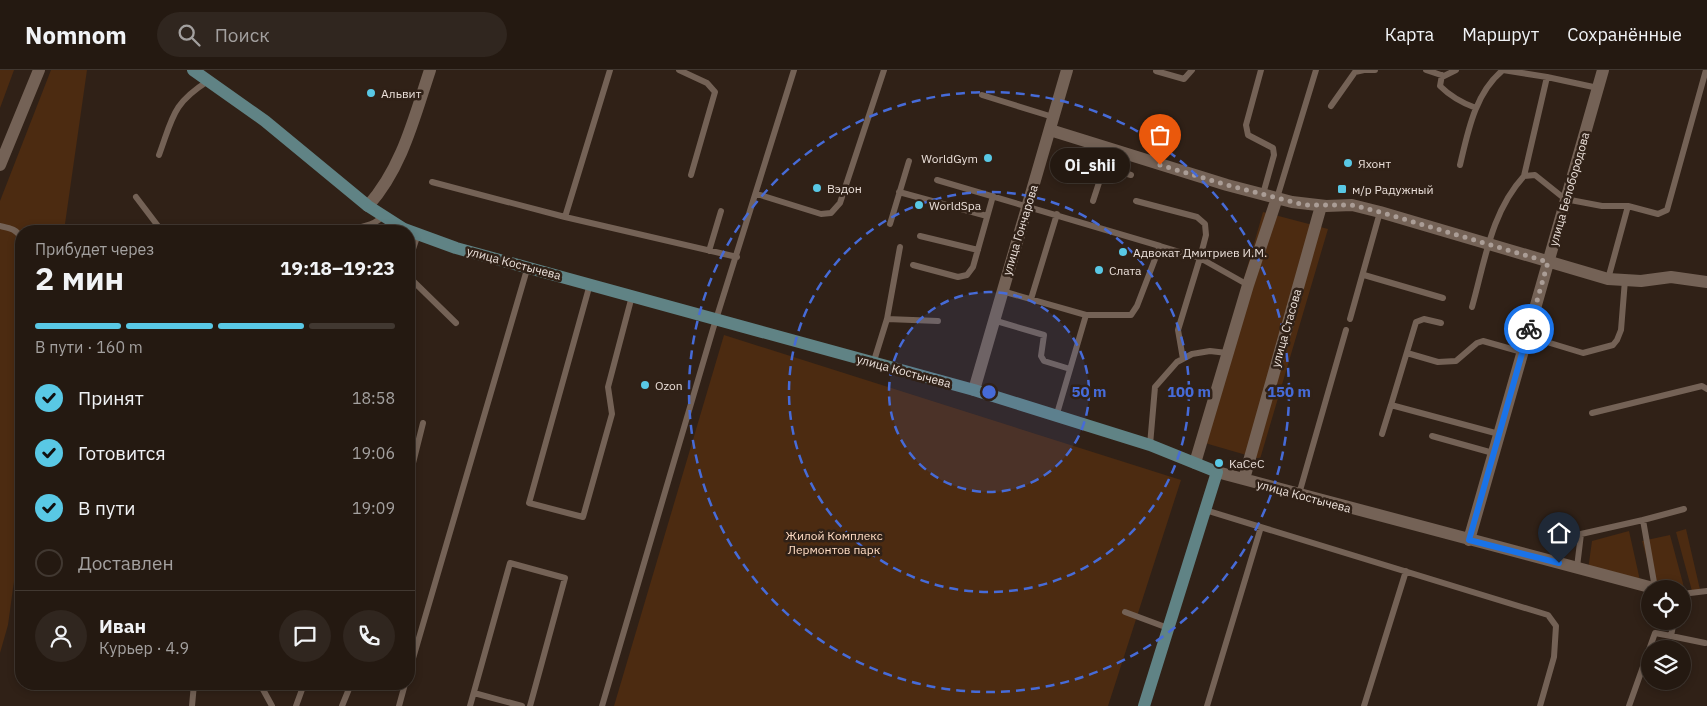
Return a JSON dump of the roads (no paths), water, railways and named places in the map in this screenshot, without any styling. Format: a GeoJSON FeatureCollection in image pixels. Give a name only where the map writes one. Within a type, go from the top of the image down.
{"type":"FeatureCollection","features":[{"type":"Feature","properties":{"kind":"street"},"geometry":{"type":"LineString","coordinates":[[0,165],[39,70]]}},
{"type":"Feature","properties":{"kind":"street","name":"улица Костычева"},"geometry":{"type":"LineString","coordinates":[[193,70],[265,121],[368,206],[398,225]]}},
{"type":"Feature","properties":{"kind":"street"},"geometry":{"type":"LineString","coordinates":[[368,206],[384,188],[394,169],[405,144],[430,70]]}},
{"type":"Feature","properties":{"kind":"street","name":"улица Гончарова"},"geometry":{"type":"LineString","coordinates":[[974,390],[1067,70]]}},
{"type":"Feature","properties":{"kind":"street","name":"улица Белобородова"},"geometry":{"type":"LineString","coordinates":[[1469,540],[1565,199],[1604,70]]}},
{"type":"Feature","properties":{"kind":"street"},"geometry":{"type":"LineString","coordinates":[[1051,123],[1110,149],[1277,198],[1304,205],[1352,205],[1608,279],[1641,281],[1671,277],[1707,282]]}},
{"type":"Feature","properties":{"kind":"street"},"geometry":{"type":"LineString","coordinates":[[1195,463],[1248,285],[1277,198]]}},
{"type":"Feature","properties":{"kind":"street","name":"улица Стасова"},"geometry":{"type":"LineString","coordinates":[[1244,479],[1320,206]]}},
{"type":"Feature","properties":{"kind":"street","name":"улица Костычева"},"geometry":{"type":"LineString","coordinates":[[415,233],[456,248],[528,266],[873,364],[974,390],[1150,445],[1217,472],[1641,585]]}},
{"type":"Feature","properties":{"kind":"street"},"geometry":{"type":"LineString","coordinates":[[1144,706],[1217,472]]}},
{"type":"Feature","properties":{"kind":"lane"},"geometry":{"type":"LineString","coordinates":[[565,217],[610,70]]}},
{"type":"Feature","properties":{"kind":"lane"},"geometry":{"type":"LineString","coordinates":[[679,70],[707,83],[715,92],[691,175]]}},
{"type":"Feature","properties":{"kind":"lane"},"geometry":{"type":"LineString","coordinates":[[602,706],[794,70]]}},
{"type":"Feature","properties":{"kind":"lane"},"geometry":{"type":"LineString","coordinates":[[757,194],[821,214],[831,213],[840,203],[884,70]]}},
{"type":"Feature","properties":{"kind":"lane"},"geometry":{"type":"LineString","coordinates":[[1156,72],[1184,78],[1192,70]]}},
{"type":"Feature","properties":{"kind":"lane"},"geometry":{"type":"LineString","coordinates":[[1261,70],[1246,125],[1248,135],[1273,148],[1274,155],[1263,194]]}},
{"type":"Feature","properties":{"kind":"lane"},"geometry":{"type":"LineString","coordinates":[[1277,198],[1316,70]]}},
{"type":"Feature","properties":{"kind":"lane"},"geometry":{"type":"LineString","coordinates":[[1331,106],[1355,72],[1375,70]]}},
{"type":"Feature","properties":{"kind":"lane"},"geometry":{"type":"LineString","coordinates":[[1426,70],[1442,75],[1456,70]]}},
{"type":"Feature","properties":{"kind":"lane"},"geometry":{"type":"LineString","coordinates":[[1460,166],[1476,108],[1490,80],[1503,70],[1598,88]]}},
{"type":"Feature","properties":{"kind":"lane"},"geometry":{"type":"LineString","coordinates":[[1524,176],[1535,175],[1565,199],[1602,206],[1628,206],[1658,214],[1667,210],[1706,70]]}},
{"type":"Feature","properties":{"kind":"lane"},"geometry":{"type":"LineString","coordinates":[[1442,75],[1440,86],[1447,93],[1464,104],[1476,108]]}},
{"type":"Feature","properties":{"kind":"lane"},"geometry":{"type":"LineString","coordinates":[[1472,307],[1492,232],[1502,205],[1524,176],[1547,77]]}},
{"type":"Feature","properties":{"kind":"lane"},"geometry":{"type":"LineString","coordinates":[[158,155],[178,104],[188,93],[209,80]]}},
{"type":"Feature","properties":{"kind":"lane"},"geometry":{"type":"LineString","coordinates":[[982,95],[1051,123]]}},
{"type":"Feature","properties":{"kind":"lane"},"geometry":{"type":"LineString","coordinates":[[1093,202],[1110,149]]}},
{"type":"Feature","properties":{"kind":"lane"},"geometry":{"type":"LineString","coordinates":[[890,224],[909,161]]}},
{"type":"Feature","properties":{"kind":"lane"},"geometry":{"type":"LineString","coordinates":[[1104,167],[1131,175]]}},
{"type":"Feature","properties":{"kind":"lane"},"geometry":{"type":"LineString","coordinates":[[937,180],[1057,214],[1200,258],[1248,285]]}},
{"type":"Feature","properties":{"kind":"lane"},"geometry":{"type":"LineString","coordinates":[[432,182],[565,217],[737,257]]}},
{"type":"Feature","properties":{"kind":"lane"},"geometry":{"type":"LineString","coordinates":[[899,192],[988,216]]}},
{"type":"Feature","properties":{"kind":"lane"},"geometry":{"type":"LineString","coordinates":[[913,264],[958,277],[967,275],[973,267],[993,196]]}},
{"type":"Feature","properties":{"kind":"lane"},"geometry":{"type":"LineString","coordinates":[[136,197],[155,225]]}},
{"type":"Feature","properties":{"kind":"lane"},"geometry":{"type":"LineString","coordinates":[[1136,201],[1197,217],[1205,224],[1206,235],[1178,330],[1183,359]]}},
{"type":"Feature","properties":{"kind":"lane"},"geometry":{"type":"LineString","coordinates":[[1608,279],[1628,206]]}},
{"type":"Feature","properties":{"kind":"lane"},"geometry":{"type":"LineString","coordinates":[[709,251],[721,211]]}},
{"type":"Feature","properties":{"kind":"lane"},"geometry":{"type":"LineString","coordinates":[[1350,319],[1364,275],[1380,212]]}},
{"type":"Feature","properties":{"kind":"lane"},"geometry":{"type":"LineString","coordinates":[[1031,299],[1057,214]]}},
{"type":"Feature","properties":{"kind":"lane"},"geometry":{"type":"LineString","coordinates":[[371,225],[383,216]]}},
{"type":"Feature","properties":{"kind":"lane"},"geometry":{"type":"LineString","coordinates":[[0,226],[15,230]]}},
{"type":"Feature","properties":{"kind":"lane"},"geometry":{"type":"LineString","coordinates":[[415,243],[418,234]]}},
{"type":"Feature","properties":{"kind":"lane"},"geometry":{"type":"LineString","coordinates":[[920,236],[978,250]]}},
{"type":"Feature","properties":{"kind":"lane"},"geometry":{"type":"LineString","coordinates":[[1002,291],[1086,315],[1131,315],[1137,306],[1160,246]]}},
{"type":"Feature","properties":{"kind":"lane"},"geometry":{"type":"LineString","coordinates":[[873,364],[887,319],[900,247]]}},
{"type":"Feature","properties":{"kind":"lane"},"geometry":{"type":"LineString","coordinates":[[415,652],[528,266]]}},
{"type":"Feature","properties":{"kind":"lane"},"geometry":{"type":"LineString","coordinates":[[1364,275],[1443,298]]}},
{"type":"Feature","properties":{"kind":"lane"},"geometry":{"type":"LineString","coordinates":[[1527,336],[1583,353],[1613,345],[1618,340],[1621,330],[1625,280]]}},
{"type":"Feature","properties":{"kind":"lane"},"geometry":{"type":"LineString","coordinates":[[415,283],[456,323]]}},
{"type":"Feature","properties":{"kind":"lane"},"geometry":{"type":"LineString","coordinates":[[590,283],[529,502],[583,518],[612,414],[608,388],[632,296]]}},
{"type":"Feature","properties":{"kind":"lane"},"geometry":{"type":"LineString","coordinates":[[1056,417],[1086,315]]}},
{"type":"Feature","properties":{"kind":"lane"},"geometry":{"type":"LineString","coordinates":[[887,319],[938,322]]}},
{"type":"Feature","properties":{"kind":"lane"},"geometry":{"type":"LineString","coordinates":[[1382,434],[1416,322],[1424,319],[1441,323]]}},
{"type":"Feature","properties":{"kind":"lane"},"geometry":{"type":"LineString","coordinates":[[993,320],[1044,335],[1041,356],[1044,361],[1070,369]]}},
{"type":"Feature","properties":{"kind":"lane"},"geometry":{"type":"LineString","coordinates":[[1298,495],[1346,330]]}},
{"type":"Feature","properties":{"kind":"lane"},"geometry":{"type":"LineString","coordinates":[[1407,353],[1438,362],[1456,361],[1477,343],[1483,341],[1522,352]]}},
{"type":"Feature","properties":{"kind":"lane"},"geometry":{"type":"LineString","coordinates":[[1150,445],[1155,387],[1177,362],[1183,359],[1210,351],[1227,353]]}},
{"type":"Feature","properties":{"kind":"lane"},"geometry":{"type":"LineString","coordinates":[[1592,412],[1702,386],[1707,389]]}},
{"type":"Feature","properties":{"kind":"lane"},"geometry":{"type":"LineString","coordinates":[[1392,405],[1498,434]]}},
{"type":"Feature","properties":{"kind":"lane"},"geometry":{"type":"LineString","coordinates":[[415,455],[423,423]]}},
{"type":"Feature","properties":{"kind":"lane"},"geometry":{"type":"LineString","coordinates":[[1432,436],[1493,453]]}},
{"type":"Feature","properties":{"kind":"lane"},"geometry":{"type":"LineString","coordinates":[[1577,567],[1581,534],[1684,509]]}},
{"type":"Feature","properties":{"kind":"lane"},"geometry":{"type":"LineString","coordinates":[[1205,510],[1548,615],[1556,626],[1554,657],[1540,706]]}},
{"type":"Feature","properties":{"kind":"lane"},"geometry":{"type":"LineString","coordinates":[[1644,520],[1654,580]]}},
{"type":"Feature","properties":{"kind":"lane"},"geometry":{"type":"LineString","coordinates":[[1207,706],[1261,527]]}},
{"type":"Feature","properties":{"kind":"lane"},"geometry":{"type":"LineString","coordinates":[[470,706],[510,563],[564,578],[530,706]]}},
{"type":"Feature","properties":{"kind":"lane"},"geometry":{"type":"LineString","coordinates":[[1364,706],[1406,571]]}},
{"type":"Feature","properties":{"kind":"lane"},"geometry":{"type":"LineString","coordinates":[[1691,593],[1707,591]]}},
{"type":"Feature","properties":{"kind":"lane"},"geometry":{"type":"LineString","coordinates":[[1125,612],[1168,628]]}},
{"type":"Feature","properties":{"kind":"lane"},"geometry":{"type":"LineString","coordinates":[[1671,636],[1672,630]]}},
{"type":"Feature","properties":{"kind":"lane"},"geometry":{"type":"LineString","coordinates":[[1629,706],[1655,633],[1705,643]]}},
{"type":"Feature","properties":{"kind":"lane"},"geometry":{"type":"LineString","coordinates":[[192,706],[193,690]]}},
{"type":"Feature","properties":{"kind":"lane"},"geometry":{"type":"LineString","coordinates":[[263,690],[272,706]]}},
{"type":"Feature","properties":{"kind":"lane"},"geometry":{"type":"LineString","coordinates":[[296,706],[302,690]]}},
{"type":"Feature","properties":{"kind":"lane"},"geometry":{"type":"LineString","coordinates":[[342,706],[349,690]]}},
{"type":"Feature","properties":{"kind":"lane"},"geometry":{"type":"LineString","coordinates":[[399,706],[403,690]]}},
{"type":"Feature","properties":{"kind":"lane"},"geometry":{"type":"LineString","coordinates":[[474,693],[522,706]]}},
{"type":"Feature","properties":{"kind":"place","name":"Альвит"},"geometry":{"type":"Point","coordinates":[371,93]}},
{"type":"Feature","properties":{"kind":"place","name":"WorldGym"},"geometry":{"type":"Point","coordinates":[988,158]}},
{"type":"Feature","properties":{"kind":"place","name":"Яхонт"},"geometry":{"type":"Point","coordinates":[1348,163]}},
{"type":"Feature","properties":{"kind":"place","name":"Oi_shii"},"geometry":{"type":"Point","coordinates":[1160,165]}},
{"type":"Feature","properties":{"kind":"place","name":"Вэдон"},"geometry":{"type":"Point","coordinates":[817,188]}},
{"type":"Feature","properties":{"kind":"place","name":"м/р Радужный"},"geometry":{"type":"Point","coordinates":[1342,189]}},
{"type":"Feature","properties":{"kind":"place","name":"WorldSpa"},"geometry":{"type":"Point","coordinates":[919,205]}},
{"type":"Feature","properties":{"kind":"place","name":"Адвокат Дмитриев И.М."},"geometry":{"type":"Point","coordinates":[1123,252]}},
{"type":"Feature","properties":{"kind":"place","name":"Слата"},"geometry":{"type":"Point","coordinates":[1099,270]}},
{"type":"Feature","properties":{"kind":"place","name":"Ozon"},"geometry":{"type":"Point","coordinates":[645,385]}},
{"type":"Feature","properties":{"kind":"place","name":"KaCeC"},"geometry":{"type":"Point","coordinates":[1219,463]}},
{"type":"Feature","properties":{"kind":"park label","name":"Жилой Комплекс Лермонтов парк"},"geometry":{"type":"Point","coordinates":[834,542]}}]}
